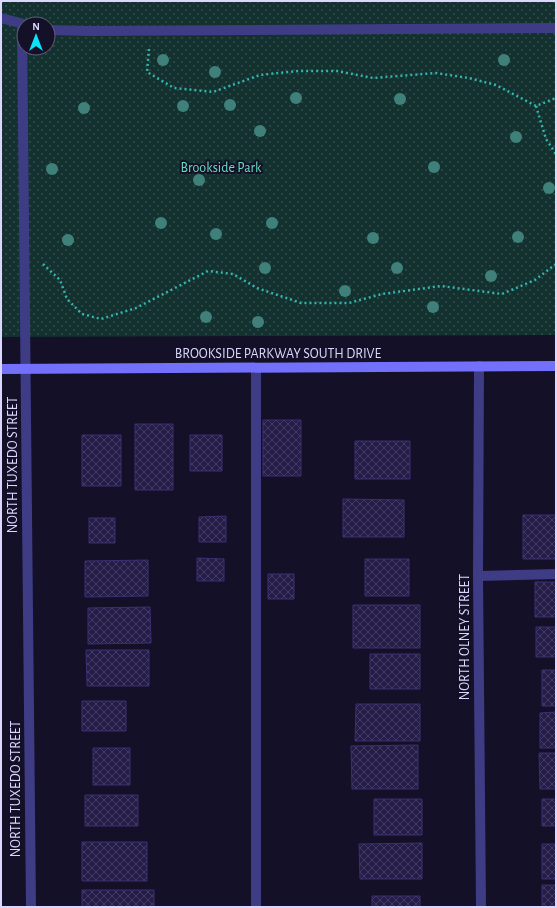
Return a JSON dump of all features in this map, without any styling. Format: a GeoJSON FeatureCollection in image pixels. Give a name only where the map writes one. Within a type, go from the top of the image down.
{"type":"FeatureCollection","features":[{"type":"Feature","properties":{"kind":"main road","name":"BROOKSIDE PARKWAY SOUTH DRIVE"},"geometry":{"type":"LineString","coordinates":[[1,369],[556,366]]}},
{"type":"Feature","properties":{"kind":"street"},"geometry":{"type":"LineString","coordinates":[[1,18],[16,22]]}},
{"type":"Feature","properties":{"kind":"street"},"geometry":{"type":"LineString","coordinates":[[56,30],[150,31],[556,28]]}},
{"type":"Feature","properties":{"kind":"street","name":"NORTH TUXEDO STREET"},"geometry":{"type":"LineString","coordinates":[[23,56],[31,907]]}},
{"type":"Feature","properties":{"kind":"street","name":"NORTH OLNEY STREET"},"geometry":{"type":"LineString","coordinates":[[479,366],[478,576],[481,907]]}},
{"type":"Feature","properties":{"kind":"street"},"geometry":{"type":"LineString","coordinates":[[256,368],[256,907]]}},
{"type":"Feature","properties":{"kind":"street"},"geometry":{"type":"LineString","coordinates":[[478,576],[556,574]]}},
{"type":"Feature","properties":{"kind":"path"},"geometry":{"type":"LineString","coordinates":[[150,31],[147,72],[174,88],[213,92],[260,75],[298,71],[337,71],[373,78],[436,73],[470,78],[496,85],[536,106],[546,139],[556,154]]}},
{"type":"Feature","properties":{"kind":"path"},"geometry":{"type":"LineString","coordinates":[[536,106],[556,98]]}},
{"type":"Feature","properties":{"kind":"path"},"geometry":{"type":"LineString","coordinates":[[25,248],[60,280],[67,299],[82,314],[101,319],[136,308],[208,271],[233,274],[257,288],[301,303],[348,303],[382,294],[441,286],[502,294],[535,280],[556,264]]}},
{"type":"Feature","properties":{"kind":"green space","name":"Brookside Park"},"geometry":{"type":"Polygon","coordinates":[[[1,1],[556,1],[556,335],[1,337],[1,1]]]}},
{"type":"Feature","properties":{"kind":"building"},"geometry":{"type":"Polygon","coordinates":[[[263,420],[301,420],[301,476],[263,476],[263,420]]]}},
{"type":"Feature","properties":{"kind":"building"},"geometry":{"type":"Polygon","coordinates":[[[135,424],[173,424],[173,490],[135,490],[135,424]]]}},
{"type":"Feature","properties":{"kind":"building"},"geometry":{"type":"Polygon","coordinates":[[[82,435],[121,435],[121,486],[82,486],[82,435]]]}},
{"type":"Feature","properties":{"kind":"building"},"geometry":{"type":"Polygon","coordinates":[[[190,435],[222,435],[222,471],[190,471],[190,435]]]}},
{"type":"Feature","properties":{"kind":"building"},"geometry":{"type":"Polygon","coordinates":[[[355,441],[410,441],[410,479],[355,479],[355,441]]]}},
{"type":"Feature","properties":{"kind":"building"},"geometry":{"type":"Polygon","coordinates":[[[343,499],[404,500],[404,537],[343,537],[343,499]]]}},
{"type":"Feature","properties":{"kind":"building"},"geometry":{"type":"Polygon","coordinates":[[[523,515],[556,515],[556,559],[523,559],[523,515]]]}},
{"type":"Feature","properties":{"kind":"building"},"geometry":{"type":"Polygon","coordinates":[[[226,516],[226,542],[199,542],[199,517],[226,516]]]}},
{"type":"Feature","properties":{"kind":"building"},"geometry":{"type":"Polygon","coordinates":[[[89,518],[115,518],[115,543],[89,543],[89,518]]]}},
{"type":"Feature","properties":{"kind":"building"},"geometry":{"type":"Polygon","coordinates":[[[197,558],[224,559],[224,581],[197,581],[197,558]]]}},
{"type":"Feature","properties":{"kind":"building"},"geometry":{"type":"Polygon","coordinates":[[[365,559],[409,559],[409,596],[365,596],[365,559]]]}},
{"type":"Feature","properties":{"kind":"building"},"geometry":{"type":"Polygon","coordinates":[[[148,560],[148,596],[85,597],[85,561],[148,560]]]}},
{"type":"Feature","properties":{"kind":"building"},"geometry":{"type":"Polygon","coordinates":[[[268,574],[294,574],[294,599],[268,599],[268,574]]]}},
{"type":"Feature","properties":{"kind":"building"},"geometry":{"type":"Polygon","coordinates":[[[535,582],[556,582],[556,617],[535,617],[535,582]]]}},
{"type":"Feature","properties":{"kind":"building"},"geometry":{"type":"Polygon","coordinates":[[[353,605],[420,605],[420,648],[353,648],[353,605]]]}},
{"type":"Feature","properties":{"kind":"building"},"geometry":{"type":"Polygon","coordinates":[[[150,607],[151,643],[88,644],[88,608],[150,607]]]}},
{"type":"Feature","properties":{"kind":"building"},"geometry":{"type":"Polygon","coordinates":[[[536,627],[556,627],[556,657],[536,657],[536,627]]]}},
{"type":"Feature","properties":{"kind":"building"},"geometry":{"type":"Polygon","coordinates":[[[86,650],[149,650],[149,686],[87,686],[86,650]]]}},
{"type":"Feature","properties":{"kind":"building"},"geometry":{"type":"Polygon","coordinates":[[[370,654],[420,654],[420,689],[370,689],[370,654]]]}},
{"type":"Feature","properties":{"kind":"building"},"geometry":{"type":"Polygon","coordinates":[[[542,670],[556,670],[556,706],[542,706],[542,670]]]}},
{"type":"Feature","properties":{"kind":"building"},"geometry":{"type":"Polygon","coordinates":[[[82,701],[126,701],[126,731],[82,731],[82,701]]]}},
{"type":"Feature","properties":{"kind":"building"},"geometry":{"type":"Polygon","coordinates":[[[356,704],[420,704],[420,741],[355,741],[356,704]]]}},
{"type":"Feature","properties":{"kind":"building"},"geometry":{"type":"Polygon","coordinates":[[[556,712],[556,748],[540,748],[540,713],[556,712]]]}},
{"type":"Feature","properties":{"kind":"building"},"geometry":{"type":"Polygon","coordinates":[[[418,745],[418,789],[352,789],[351,746],[418,745]]]}},
{"type":"Feature","properties":{"kind":"building"},"geometry":{"type":"Polygon","coordinates":[[[93,748],[130,748],[130,785],[93,785],[93,748]]]}},
{"type":"Feature","properties":{"kind":"building"},"geometry":{"type":"Polygon","coordinates":[[[539,753],[556,753],[556,789],[540,789],[539,753]]]}},
{"type":"Feature","properties":{"kind":"building"},"geometry":{"type":"Polygon","coordinates":[[[85,795],[138,795],[138,826],[85,826],[85,795]]]}},
{"type":"Feature","properties":{"kind":"building"},"geometry":{"type":"Polygon","coordinates":[[[374,799],[422,799],[422,835],[374,835],[374,799]]]}},
{"type":"Feature","properties":{"kind":"building"},"geometry":{"type":"Polygon","coordinates":[[[542,799],[556,799],[556,826],[542,826],[542,799]]]}},
{"type":"Feature","properties":{"kind":"building"},"geometry":{"type":"Polygon","coordinates":[[[82,842],[147,842],[147,881],[82,881],[82,842]]]}},
{"type":"Feature","properties":{"kind":"building"},"geometry":{"type":"Polygon","coordinates":[[[422,843],[422,879],[360,879],[359,844],[422,843]]]}},
{"type":"Feature","properties":{"kind":"building"},"geometry":{"type":"Polygon","coordinates":[[[542,844],[556,844],[556,879],[542,879],[542,844]]]}},
{"type":"Feature","properties":{"kind":"building"},"geometry":{"type":"Polygon","coordinates":[[[542,885],[556,885],[556,907],[542,907],[542,885]]]}},
{"type":"Feature","properties":{"kind":"building"},"geometry":{"type":"Polygon","coordinates":[[[82,890],[154,890],[154,907],[82,907],[82,890]]]}},
{"type":"Feature","properties":{"kind":"building"},"geometry":{"type":"Polygon","coordinates":[[[372,896],[420,896],[420,907],[372,907],[372,896]]]}}]}
